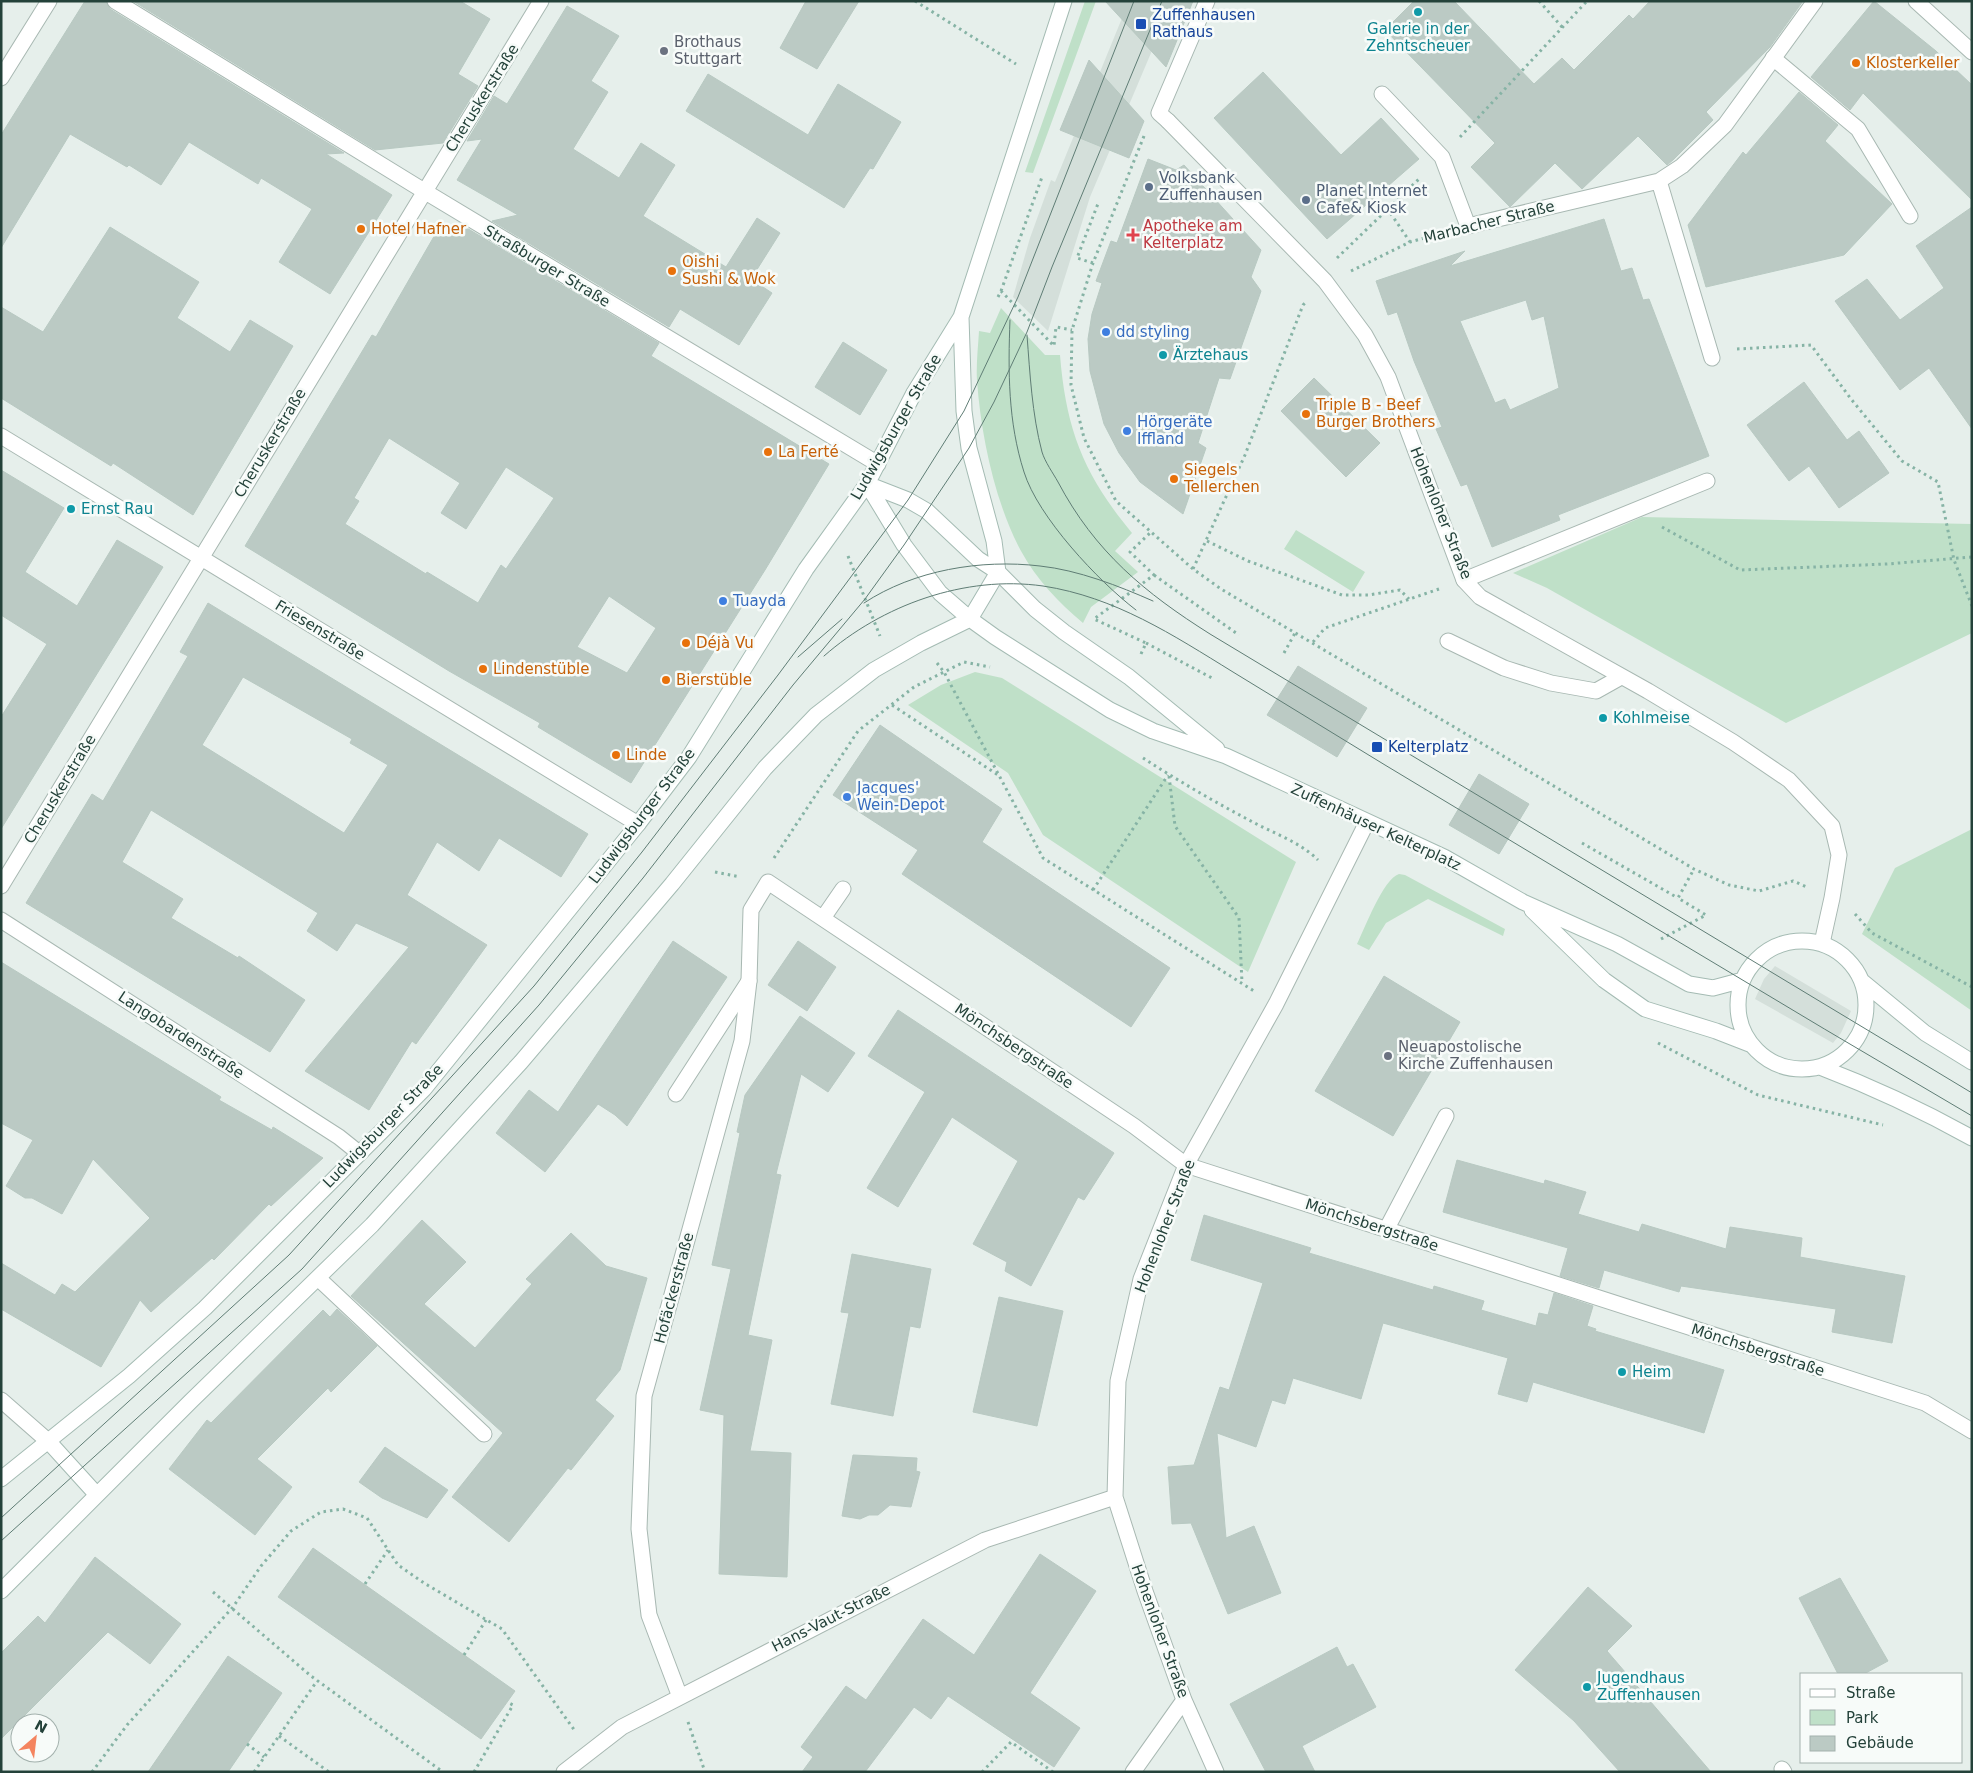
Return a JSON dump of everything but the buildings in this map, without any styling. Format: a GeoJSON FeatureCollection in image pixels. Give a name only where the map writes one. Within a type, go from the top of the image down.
{"type":"FeatureCollection","features":[{"type":"Feature","properties":{"kind":"street"},"geometry":{"type":"LineString","coordinates":[[1,78],[49,1]]}},
{"type":"Feature","properties":{"kind":"street","name":"Straßburger Straße"},"geometry":{"type":"LineString","coordinates":[[115,1],[424,191],[878,464]]}},
{"type":"Feature","properties":{"kind":"street","name":"Cheruskerstraße"},"geometry":{"type":"LineString","coordinates":[[1,886],[541,1]]}},
{"type":"Feature","properties":{"kind":"street","name":"Ludwigsburger Straße"},"geometry":{"type":"LineString","coordinates":[[1,1479],[130,1376],[205,1308],[424,1089],[638,824],[689,757],[806,569],[867,484],[914,393],[961,317],[1064,1]]}},
{"type":"Feature","properties":{"kind":"street","name":"Hohenloher Straße"},"geometry":{"type":"LineString","coordinates":[[1207,1],[1160,113],[1325,281],[1365,335],[1388,378],[1464,580],[1480,597],[1733,742],[1789,780],[1832,826],[1838,855],[1832,898],[1822,943]]}},
{"type":"Feature","properties":{"kind":"street","name":"Marbacher Straße"},"geometry":{"type":"LineString","coordinates":[[1468,226],[1659,181],[1682,166],[1725,125],[1815,1]]}},
{"type":"Feature","properties":{"kind":"street"},"geometry":{"type":"LineString","coordinates":[[1916,1],[1972,52]]}},
{"type":"Feature","properties":{"kind":"street"},"geometry":{"type":"LineString","coordinates":[[1773,58],[1858,129],[1910,216]]}},
{"type":"Feature","properties":{"kind":"street"},"geometry":{"type":"LineString","coordinates":[[1382,94],[1442,157],[1468,226]]}},
{"type":"Feature","properties":{"kind":"street"},"geometry":{"type":"LineString","coordinates":[[1659,181],[1712,358]]}},
{"type":"Feature","properties":{"kind":"street"},"geometry":{"type":"LineString","coordinates":[[1,1591],[372,1225],[521,1062],[666,891],[764,768],[839,695],[874,670],[921,643],[970,620],[998,572],[994,541],[969,448],[964,411],[961,317]]}},
{"type":"Feature","properties":{"kind":"street","name":"Friesenstraße"},"geometry":{"type":"LineString","coordinates":[[1,436],[638,824]]}},
{"type":"Feature","properties":{"kind":"street"},"geometry":{"type":"LineString","coordinates":[[1464,580],[1707,481]]}},
{"type":"Feature","properties":{"kind":"street","name":"Zuffenhäuser Kelterplatz"},"geometry":{"type":"LineString","coordinates":[[867,484],[908,500],[927,511],[978,558],[998,572],[1035,609],[1129,677],[1226,756]]}},
{"type":"Feature","properties":{"kind":"street","name":"Zuffenhäuser Kelterplatz"},"geometry":{"type":"LineString","coordinates":[[867,484],[904,545],[940,593],[970,620],[1110,710],[1153,731],[1226,756],[1444,857],[1523,902],[1617,944],[1689,984],[1713,988],[1743,980]]}},
{"type":"Feature","properties":{"kind":"street"},"geometry":{"type":"LineString","coordinates":[[1448,641],[1504,668],[1551,683],[1596,691],[1621,677]]}},
{"type":"Feature","properties":{"kind":"street","name":"Hohenloher Straße"},"geometry":{"type":"LineString","coordinates":[[1216,1772],[1184,1700],[1145,1591],[1115,1497],[1118,1381],[1142,1279],[1186,1165],[1276,1004],[1367,822]]}},
{"type":"Feature","properties":{"kind":"street","name":"Mönchsbergstraße"},"geometry":{"type":"LineString","coordinates":[[768,882],[1134,1126],[1186,1165],[1925,1403],[1972,1431]]}},
{"type":"Feature","properties":{"kind":"street","name":"Hofäckerstraße"},"geometry":{"type":"LineString","coordinates":[[680,1697],[649,1614],[639,1529],[644,1396],[742,1041],[749,981],[751,910],[768,882]]}},
{"type":"Feature","properties":{"kind":"street"},"geometry":{"type":"LineString","coordinates":[[823,918],[843,889]]}},
{"type":"Feature","properties":{"kind":"street","name":"Zuffenhäuser Kelterplatz"},"geometry":{"type":"LineString","coordinates":[[1523,902],[1604,980],[1645,1009],[1716,1031],[1752,1045]]}},
{"type":"Feature","properties":{"kind":"street","name":"Langobardenstraße"},"geometry":{"type":"LineString","coordinates":[[1,920],[339,1137],[359,1153]]}},
{"type":"Feature","properties":{"kind":"street"},"geometry":{"type":"LineString","coordinates":[[1863,982],[1867,1006],[1863,1029],[1853,1046],[1838,1059],[1820,1067],[1801,1070],[1782,1066],[1766,1058],[1752,1045],[1743,1030],[1738,1014],[1738,996],[1743,980],[1753,963],[1768,950],[1784,943],[1803,940],[1822,943],[1839,952],[1853,965],[1863,982],[1925,1033],[1972,1062]]}},
{"type":"Feature","properties":{"kind":"street"},"geometry":{"type":"LineString","coordinates":[[676,1094],[749,981]]}},
{"type":"Feature","properties":{"kind":"street"},"geometry":{"type":"LineString","coordinates":[[1820,1067],[1878,1089],[1919,1108],[1972,1138]]}},
{"type":"Feature","properties":{"kind":"street"},"geometry":{"type":"LineString","coordinates":[[1386,1230],[1446,1116]]}},
{"type":"Feature","properties":{"kind":"street"},"geometry":{"type":"LineString","coordinates":[[319,1279],[484,1434]]}},
{"type":"Feature","properties":{"kind":"street"},"geometry":{"type":"LineString","coordinates":[[1,1400],[49,1442],[97,1495]]}},
{"type":"Feature","properties":{"kind":"street","name":"Hans-Vaut-Straße"},"geometry":{"type":"LineString","coordinates":[[564,1772],[622,1727],[984,1540],[1115,1497]]}},
{"type":"Feature","properties":{"kind":"street"},"geometry":{"type":"LineString","coordinates":[[1133,1772],[1184,1700]]}},
{"type":"Feature","properties":{"kind":"path"},"geometry":{"type":"LineString","coordinates":[[915,1],[1038,77]]}},
{"type":"Feature","properties":{"kind":"path"},"geometry":{"type":"LineString","coordinates":[[1539,1],[1562,27]]}},
{"type":"Feature","properties":{"kind":"path"},"geometry":{"type":"LineString","coordinates":[[1147,128],[1093,263],[1072,330],[1071,385],[1084,438],[1116,501],[1193,569],[1295,633],[1694,870],[1730,885],[1758,891],[1794,881],[1849,906],[1872,933],[1972,987]]}},
{"type":"Feature","properties":{"kind":"path"},"geometry":{"type":"LineString","coordinates":[[961,317],[987,319],[1001,291],[1042,177]]}},
{"type":"Feature","properties":{"kind":"path"},"geometry":{"type":"LineString","coordinates":[[1093,263],[1077,258],[1099,201]]}},
{"type":"Feature","properties":{"kind":"path"},"geometry":{"type":"LineString","coordinates":[[1387,208],[1410,242]]}},
{"type":"Feature","properties":{"kind":"path","name":"Marbacher Straße"},"geometry":{"type":"LineString","coordinates":[[1325,281],[1410,242],[1468,226]]}},
{"type":"Feature","properties":{"kind":"path"},"geometry":{"type":"LineString","coordinates":[[1193,569],[1208,540],[1244,455],[1303,305],[1325,281]]}},
{"type":"Feature","properties":{"kind":"path"},"geometry":{"type":"LineString","coordinates":[[1001,291],[1054,346],[1056,327],[1072,330]]}},
{"type":"Feature","properties":{"kind":"path"},"geometry":{"type":"LineString","coordinates":[[1712,358],[1737,350],[1811,345],[1851,399],[1902,461],[1938,482],[1954,560],[1972,606]]}},
{"type":"Feature","properties":{"kind":"path"},"geometry":{"type":"LineString","coordinates":[[1633,511],[1740,570],[1954,560],[1972,557]]}},
{"type":"Feature","properties":{"kind":"path"},"geometry":{"type":"LineString","coordinates":[[1150,533],[1130,552],[1154,575],[1239,635]]}},
{"type":"Feature","properties":{"kind":"path"},"geometry":{"type":"LineString","coordinates":[[1208,540],[1248,561],[1342,595],[1368,595],[1400,590],[1409,599]]}},
{"type":"Feature","properties":{"kind":"path"},"geometry":{"type":"LineString","coordinates":[[841,560],[847,553],[880,636],[888,632]]}},
{"type":"Feature","properties":{"kind":"path"},"geometry":{"type":"LineString","coordinates":[[1154,575],[1094,619],[1146,643],[1212,678]]}},
{"type":"Feature","properties":{"kind":"path"},"geometry":{"type":"LineString","coordinates":[[1313,642],[1325,628],[1464,580]]}},
{"type":"Feature","properties":{"kind":"path"},"geometry":{"type":"LineString","coordinates":[[1284,653],[1295,633]]}},
{"type":"Feature","properties":{"kind":"path"},"geometry":{"type":"LineString","coordinates":[[921,643],[944,672],[1043,858],[1276,1004]]}},
{"type":"Feature","properties":{"kind":"path"},"geometry":{"type":"LineString","coordinates":[[1129,677],[1146,643]]}},
{"type":"Feature","properties":{"kind":"path"},"geometry":{"type":"LineString","coordinates":[[713,871],[768,882],[775,853],[858,731],[914,687],[944,672]]}},
{"type":"Feature","properties":{"kind":"path"},"geometry":{"type":"LineString","coordinates":[[892,705],[998,776]]}},
{"type":"Feature","properties":{"kind":"path"},"geometry":{"type":"LineString","coordinates":[[1138,754],[1169,775],[1250,821],[1307,848],[1323,864],[1342,874]]}},
{"type":"Feature","properties":{"kind":"path"},"geometry":{"type":"LineString","coordinates":[[1093,890],[1169,775]]}},
{"type":"Feature","properties":{"kind":"path"},"geometry":{"type":"LineString","coordinates":[[1169,775],[1176,826],[1239,918],[1242,983]]}},
{"type":"Feature","properties":{"kind":"path"},"geometry":{"type":"LineString","coordinates":[[1582,844],[1678,898]]}},
{"type":"Feature","properties":{"kind":"path"},"geometry":{"type":"LineString","coordinates":[[1657,1042],[1758,1094],[1886,1125]]}},
{"type":"Feature","properties":{"kind":"path"},"geometry":{"type":"LineString","coordinates":[[92,1772],[127,1725],[233,1607],[261,1566],[291,1531],[321,1512],[343,1509],[367,1518],[398,1565],[502,1629],[589,1753]]}},
{"type":"Feature","properties":{"kind":"path"},"geometry":{"type":"LineString","coordinates":[[365,1584],[388,1549]]}},
{"type":"Feature","properties":{"kind":"path"},"geometry":{"type":"LineString","coordinates":[[214,1592],[317,1681],[443,1772]]}},
{"type":"Feature","properties":{"kind":"path"},"geometry":{"type":"LineString","coordinates":[[464,1655],[486,1620]]}},
{"type":"Feature","properties":{"kind":"path"},"geometry":{"type":"LineString","coordinates":[[254,1772],[317,1681]]}},
{"type":"Feature","properties":{"kind":"path"},"geometry":{"type":"LineString","coordinates":[[680,1697],[705,1772]]}},
{"type":"Feature","properties":{"kind":"path"},"geometry":{"type":"LineString","coordinates":[[474,1772],[513,1705],[507,1702]]}},
{"type":"Feature","properties":{"kind":"path"},"geometry":{"type":"LineString","coordinates":[[279,1736],[329,1772]]}},
{"type":"Feature","properties":{"kind":"path"},"geometry":{"type":"LineString","coordinates":[[982,1772],[1011,1742],[1053,1772]]}},
{"type":"Feature","properties":{"kind":"path"},"geometry":{"type":"LineString","coordinates":[[247,1744],[264,1757]]}},
{"type":"Feature","properties":{"kind":"shaded area"},"geometry":{"type":"Polygon","coordinates":[[[1129,1],[1173,1],[1090,197],[1048,331],[1013,297],[1030,238],[1051,180],[1055,182],[1129,1]]]}},
{"type":"Feature","properties":{"kind":"shaded area"},"geometry":{"type":"Polygon","coordinates":[[[1775,966],[1851,1011],[1841,1033],[1833,1043],[1755,999],[1764,979],[1775,966]]]}},
{"type":"Feature","properties":{"kind":"green space"},"geometry":{"type":"Polygon","coordinates":[[[1085,1],[1096,1],[1033,173],[1025,172],[1085,1]]]}},
{"type":"Feature","properties":{"kind":"green space"},"geometry":{"type":"Polygon","coordinates":[[[1001,308],[1045,355],[1060,355],[1067,406],[1080,450],[1101,491],[1132,533],[1115,551],[1138,572],[1091,607],[1083,623],[1049,590],[1021,551],[1004,512],[991,468],[979,402],[977,356],[979,331],[990,333],[1001,308]]]}},
{"type":"Feature","properties":{"kind":"green space"},"geometry":{"type":"Polygon","coordinates":[[[1642,517],[1972,524],[1972,633],[1786,723],[1547,588],[1513,573],[1642,517]]]}},
{"type":"Feature","properties":{"kind":"green space"},"geometry":{"type":"Polygon","coordinates":[[[1296,530],[1365,572],[1353,592],[1284,549],[1296,530]]]}},
{"type":"Feature","properties":{"kind":"green space"},"geometry":{"type":"Polygon","coordinates":[[[975,672],[1002,678],[1296,862],[1248,972],[1043,835],[1008,773],[908,705],[941,685],[975,672]]]}},
{"type":"Feature","properties":{"kind":"green space"},"geometry":{"type":"Polygon","coordinates":[[[1972,829],[1972,1011],[1862,934],[1895,868],[1972,829]]]}},
{"type":"Feature","properties":{"kind":"green space"},"geometry":{"type":"Polygon","coordinates":[[[1399,874],[1405,875],[1505,929],[1503,936],[1428,899],[1386,923],[1369,950],[1357,944],[1381,894],[1393,878],[1399,874]]]}},
{"type":"Feature","properties":{"kind":"tram line"},"geometry":{"type":"LineString","coordinates":[[1,1518],[289,1255],[534,986],[642,852],[778,675],[908,500],[964,411],[1018,297],[1134,1]]}},
{"type":"Feature","properties":{"kind":"tram line"},"geometry":{"type":"LineString","coordinates":[[1,1541],[302,1269],[539,1005],[643,878],[793,685],[865,599],[969,448],[994,402],[1027,332],[1162,1]]}},
{"type":"Feature","properties":{"kind":"tram line"},"geometry":{"type":"LineString","coordinates":[[1010,320],[1009,377],[1012,415],[1019,453],[1031,490],[1071,547],[1104,583],[1136,610]]}},
{"type":"Feature","properties":{"kind":"tram line"},"geometry":{"type":"LineString","coordinates":[[1027,335],[1034,409],[1045,460],[1072,507],[1088,530],[1124,569],[1164,603],[1210,634],[1972,1093]]}},
{"type":"Feature","properties":{"kind":"tram line"},"geometry":{"type":"LineString","coordinates":[[864,603],[904,582],[926,575],[972,566],[995,564],[1040,566],[1069,571],[1112,584],[1153,601]]}},
{"type":"Feature","properties":{"kind":"tram line"},"geometry":{"type":"LineString","coordinates":[[824,656],[872,622],[898,609],[926,598],[984,585],[1014,584],[1043,586],[1069,591],[1119,608],[1188,644],[1385,765],[1972,1116]]}},
{"type":"Feature","properties":{"kind":"tram line"},"geometry":{"type":"LineString","coordinates":[[798,657],[842,619]]}},
{"type":"Feature","properties":{"kind":"place","name":"Galerie in der Zehntscheuer"},"geometry":{"type":"Point","coordinates":[1418,12]}},
{"type":"Feature","properties":{"kind":"place","name":"Zuffenhausen Rathaus"},"geometry":{"type":"Point","coordinates":[1141,24]}},
{"type":"Feature","properties":{"kind":"place","name":"Brothaus Stuttgart"},"geometry":{"type":"Point","coordinates":[664,51]}},
{"type":"Feature","properties":{"kind":"place","name":"Klosterkeller"},"geometry":{"type":"Point","coordinates":[1856,63]}},
{"type":"Feature","properties":{"kind":"place","name":"Volksbank Zuffenhausen"},"geometry":{"type":"Point","coordinates":[1149,187]}},
{"type":"Feature","properties":{"kind":"place","name":"Planet Internet Cafe& Kiosk"},"geometry":{"type":"Point","coordinates":[1306,200]}},
{"type":"Feature","properties":{"kind":"place","name":"Hotel Hafner"},"geometry":{"type":"Point","coordinates":[361,229]}},
{"type":"Feature","properties":{"kind":"place","name":"Apotheke am Kelterplatz"},"geometry":{"type":"Point","coordinates":[1133,235]}},
{"type":"Feature","properties":{"kind":"place","name":"Oishi Sushi & Wok"},"geometry":{"type":"Point","coordinates":[672,271]}},
{"type":"Feature","properties":{"kind":"place","name":"dd styling"},"geometry":{"type":"Point","coordinates":[1106,332]}},
{"type":"Feature","properties":{"kind":"place","name":"Ärztehaus"},"geometry":{"type":"Point","coordinates":[1163,355]}},
{"type":"Feature","properties":{"kind":"place","name":"Triple B - Beef Burger Brothers"},"geometry":{"type":"Point","coordinates":[1306,414]}},
{"type":"Feature","properties":{"kind":"place","name":"Hörgeräte Iffland"},"geometry":{"type":"Point","coordinates":[1127,431]}},
{"type":"Feature","properties":{"kind":"place","name":"La Ferté"},"geometry":{"type":"Point","coordinates":[768,452]}},
{"type":"Feature","properties":{"kind":"place","name":"Siegels Tellerchen"},"geometry":{"type":"Point","coordinates":[1174,479]}},
{"type":"Feature","properties":{"kind":"place","name":"Ernst Rau"},"geometry":{"type":"Point","coordinates":[71,509]}},
{"type":"Feature","properties":{"kind":"place","name":"Tuayda"},"geometry":{"type":"Point","coordinates":[723,601]}},
{"type":"Feature","properties":{"kind":"place","name":"Déjà Vu"},"geometry":{"type":"Point","coordinates":[686,643]}},
{"type":"Feature","properties":{"kind":"place","name":"Lindenstüble"},"geometry":{"type":"Point","coordinates":[483,669]}},
{"type":"Feature","properties":{"kind":"place","name":"Bierstüble"},"geometry":{"type":"Point","coordinates":[666,680]}},
{"type":"Feature","properties":{"kind":"place","name":"Kohlmeise"},"geometry":{"type":"Point","coordinates":[1603,718]}},
{"type":"Feature","properties":{"kind":"place","name":"Kelterplatz"},"geometry":{"type":"Point","coordinates":[1377,747]}},
{"type":"Feature","properties":{"kind":"place","name":"Linde"},"geometry":{"type":"Point","coordinates":[616,755]}},
{"type":"Feature","properties":{"kind":"place","name":"Jacques' Wein-Depot"},"geometry":{"type":"Point","coordinates":[847,797]}},
{"type":"Feature","properties":{"kind":"place","name":"Neuapostolische Kirche Zuffenhausen"},"geometry":{"type":"Point","coordinates":[1388,1056]}},
{"type":"Feature","properties":{"kind":"place","name":"Heim"},"geometry":{"type":"Point","coordinates":[1622,1372]}},
{"type":"Feature","properties":{"kind":"place","name":"Jugendhaus Zuffenhausen"},"geometry":{"type":"Point","coordinates":[1587,1687]}}]}
